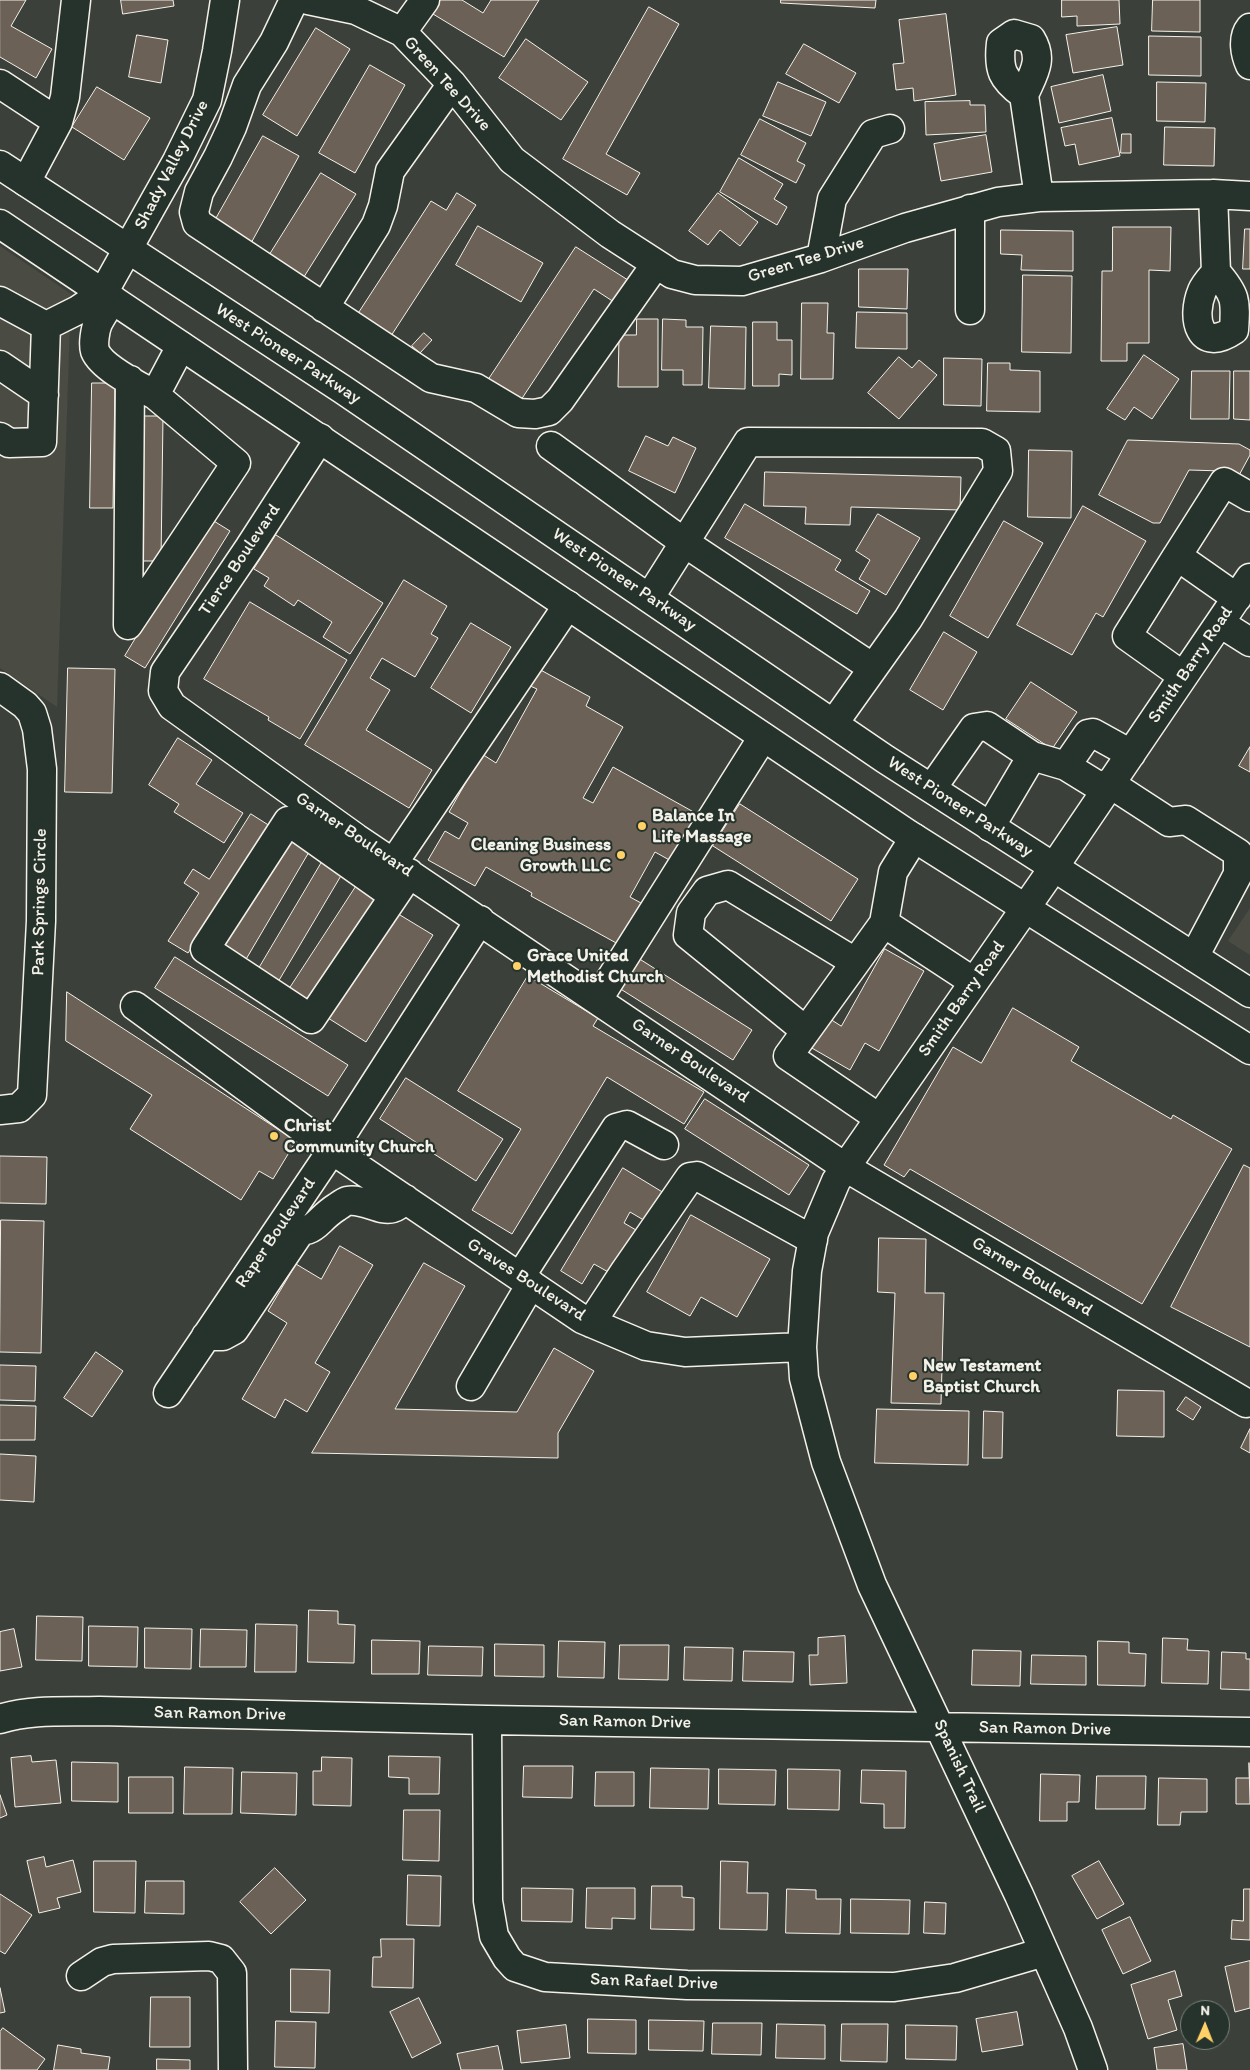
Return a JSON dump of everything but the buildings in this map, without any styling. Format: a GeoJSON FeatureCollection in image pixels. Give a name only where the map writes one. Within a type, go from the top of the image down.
{"type":"FeatureCollection","features":[{"type":"Feature","properties":{"kind":"street"},"geometry":{"type":"LineString","coordinates":[[26,182],[58,122],[66,98],[76,0]]}},
{"type":"Feature","properties":{"kind":"street","name":"Shady Valley Drive"},"geometry":{"type":"LineString","coordinates":[[130,380],[128,625],[236,463],[155,395],[104,363],[95,350],[98,325],[128,250],[177,161],[207,100],[217,51],[224,0]]}},
{"type":"Feature","properties":{"kind":"street"},"geometry":{"type":"LineString","coordinates":[[294,0],[274,42],[247,85],[218,157],[199,192],[194,212],[196,223],[431,378],[476,388],[518,413],[535,414],[549,411],[560,400],[656,264]]}},
{"type":"Feature","properties":{"kind":"street","name":"Green Tee Drive"},"geometry":{"type":"LineString","coordinates":[[308,0],[356,10],[402,32],[452,84],[512,160],[610,234],[672,274],[695,280],[742,281],[821,258],[905,228],[998,202],[1039,197],[1214,194],[1250,196]]}},
{"type":"Feature","properties":{"kind":"street"},"geometry":{"type":"LineString","coordinates":[[402,32],[425,0]]}},
{"type":"Feature","properties":{"kind":"street"},"geometry":{"type":"LineString","coordinates":[[1250,28],[1246,32],[1245,55],[1250,65]]}},
{"type":"Feature","properties":{"kind":"street"},"geometry":{"type":"LineString","coordinates":[[0,84],[58,122]]}},
{"type":"Feature","properties":{"kind":"street"},"geometry":{"type":"LineString","coordinates":[[324,308],[376,224],[383,206],[390,171],[452,84]]}},
{"type":"Feature","properties":{"kind":"street"},"geometry":{"type":"LineString","coordinates":[[1024,95],[1039,197]]}},
{"type":"Feature","properties":{"kind":"street"},"geometry":{"type":"LineString","coordinates":[[821,258],[832,200],[873,134],[890,129]]}},
{"type":"Feature","properties":{"kind":"street","name":"West Pioneer Parkway"},"geometry":{"type":"LineString","coordinates":[[0,165],[342,389],[990,827],[1250,993]]}},
{"type":"Feature","properties":{"kind":"street"},"geometry":{"type":"LineString","coordinates":[[1214,194],[1216,272]]}},
{"type":"Feature","properties":{"kind":"street"},"geometry":{"type":"LineString","coordinates":[[970,209],[970,310]]}},
{"type":"Feature","properties":{"kind":"street"},"geometry":{"type":"LineString","coordinates":[[0,224],[914,838],[1250,1050]]}},
{"type":"Feature","properties":{"kind":"street"},"geometry":{"type":"LineString","coordinates":[[46,326],[108,296]]}},
{"type":"Feature","properties":{"kind":"street"},"geometry":{"type":"LineString","coordinates":[[0,301],[46,326]]}},
{"type":"Feature","properties":{"kind":"street"},"geometry":{"type":"LineString","coordinates":[[0,437],[9,443],[42,442],[46,326]]}},
{"type":"Feature","properties":{"kind":"street"},"geometry":{"type":"LineString","coordinates":[[155,395],[181,346]]}},
{"type":"Feature","properties":{"kind":"street"},"geometry":{"type":"LineString","coordinates":[[0,365],[44,395]]}},
{"type":"Feature","properties":{"kind":"street","name":"Tierce Boulevard"},"geometry":{"type":"LineString","coordinates":[[163,683],[165,672],[250,548],[320,438]]}},
{"type":"Feature","properties":{"kind":"street"},"geometry":{"type":"LineString","coordinates":[[650,598],[748,442],[982,443],[996,451],[998,471],[908,619],[834,723]]}},
{"type":"Feature","properties":{"kind":"street"},"geometry":{"type":"LineString","coordinates":[[552,446],[685,543],[873,668]]}},
{"type":"Feature","properties":{"kind":"street"},"geometry":{"type":"LineString","coordinates":[[1183,676],[1127,636],[1224,482],[1250,497]]}},
{"type":"Feature","properties":{"kind":"street"},"geometry":{"type":"LineString","coordinates":[[1177,556],[1243,588]]}},
{"type":"Feature","properties":{"kind":"street","name":"Smith Barry Road"},"geometry":{"type":"LineString","coordinates":[[826,1462],[804,1378],[802,1347],[807,1270],[813,1240],[836,1181],[1054,867],[1243,588]]}},
{"type":"Feature","properties":{"kind":"street"},"geometry":{"type":"LineString","coordinates":[[394,896],[288,821],[205,949],[311,1019],[394,896],[401,867],[568,605]]}},
{"type":"Feature","properties":{"kind":"street"},"geometry":{"type":"LineString","coordinates":[[1220,623],[1250,642]]}},
{"type":"Feature","properties":{"kind":"street","name":"Garner Boulevard"},"geometry":{"type":"LineString","coordinates":[[163,683],[163,691],[172,706],[356,838],[846,1166],[1246,1403]]}},
{"type":"Feature","properties":{"kind":"street","name":"Park Springs Circle"},"geometry":{"type":"LineString","coordinates":[[0,687],[25,705],[32,713],[37,729],[42,769],[42,921],[32,1095],[19,1108],[0,1110]]}},
{"type":"Feature","properties":{"kind":"street"},"geometry":{"type":"LineString","coordinates":[[932,788],[974,728],[987,726],[1032,756],[1066,766],[1169,822],[1186,820],[1238,853],[1238,874],[1194,957]]}},
{"type":"Feature","properties":{"kind":"street"},"geometry":{"type":"LineString","coordinates":[[1066,766],[1088,734],[1093,733],[1131,754]]}},
{"type":"Feature","properties":{"kind":"street"},"geometry":{"type":"LineString","coordinates":[[598,999],[763,737]]}},
{"type":"Feature","properties":{"kind":"street"},"geometry":{"type":"LineString","coordinates":[[990,827],[1032,756]]}},
{"type":"Feature","properties":{"kind":"street"},"geometry":{"type":"LineString","coordinates":[[880,1118],[788,1056],[884,923],[893,872],[914,838]]}},
{"type":"Feature","properties":{"kind":"street"},"geometry":{"type":"LineString","coordinates":[[806,1030],[688,935],[691,913],[707,891],[728,885],[855,962]]}},
{"type":"Feature","properties":{"kind":"street","name":"Raper Boulevard"},"geometry":{"type":"LineString","coordinates":[[168,1393],[206,1336],[290,1230],[332,1150],[480,920]]}},
{"type":"Feature","properties":{"kind":"street"},"geometry":{"type":"LineString","coordinates":[[884,923],[974,982]]}},
{"type":"Feature","properties":{"kind":"street","name":"Graves Boulevard"},"geometry":{"type":"LineString","coordinates":[[135,1006],[332,1150],[582,1319],[646,1346],[685,1352],[802,1347]]}},
{"type":"Feature","properties":{"kind":"street"},"geometry":{"type":"LineString","coordinates":[[471,1386],[525,1280],[616,1128],[627,1125],[664,1145]]}},
{"type":"Feature","properties":{"kind":"street"},"geometry":{"type":"LineString","coordinates":[[592,1323],[690,1177],[697,1176],[813,1240]]}},
{"type":"Feature","properties":{"kind":"street"},"geometry":{"type":"LineString","coordinates":[[290,1230],[315,1227],[331,1210],[346,1201],[366,1202],[382,1208],[393,1208],[405,1199]]}},
{"type":"Feature","properties":{"kind":"street","name":"Spanish Trail"},"geometry":{"type":"LineString","coordinates":[[826,1462],[872,1585],[941,1728],[1044,1952],[1078,2028],[1093,2070]]}},
{"type":"Feature","properties":{"kind":"street","name":"San Ramon Drive"},"geometry":{"type":"LineString","coordinates":[[0,1719],[43,1712],[99,1711],[487,1720],[1250,1732]]}},
{"type":"Feature","properties":{"kind":"street","name":"San Rafael Drive"},"geometry":{"type":"LineString","coordinates":[[487,1720],[488,1901],[494,1936],[506,1958],[515,1967],[545,1978],[687,1984],[894,1987],[955,1978],[1044,1952]]}},
{"type":"Feature","properties":{"kind":"street"},"geometry":{"type":"LineString","coordinates":[[81,1976],[102,1962],[113,1960],[209,1956],[221,1959],[232,1973],[233,2070]]}},
{"type":"Feature","properties":{"kind":"shaded area"},"geometry":{"type":"Polygon","coordinates":[[[0,246],[71,294],[57,707],[0,668],[0,246]]]}},
{"type":"Feature","properties":{"kind":"shaded area"},"geometry":{"type":"Polygon","coordinates":[[[1250,908],[1250,955],[1228,941],[1250,908]]]}},
{"type":"Feature","properties":{"kind":"place","name":"Balance In Life Massage"},"geometry":{"type":"Point","coordinates":[642,826]}},
{"type":"Feature","properties":{"kind":"place","name":"Cleaning Business Growth LLC"},"geometry":{"type":"Point","coordinates":[621,855]}},
{"type":"Feature","properties":{"kind":"place","name":"Grace United Methodist Church"},"geometry":{"type":"Point","coordinates":[517,966]}},
{"type":"Feature","properties":{"kind":"place","name":"Christ Community Church"},"geometry":{"type":"Point","coordinates":[274,1136]}},
{"type":"Feature","properties":{"kind":"place","name":"New Testament Baptist Church"},"geometry":{"type":"Point","coordinates":[913,1376]}}]}
